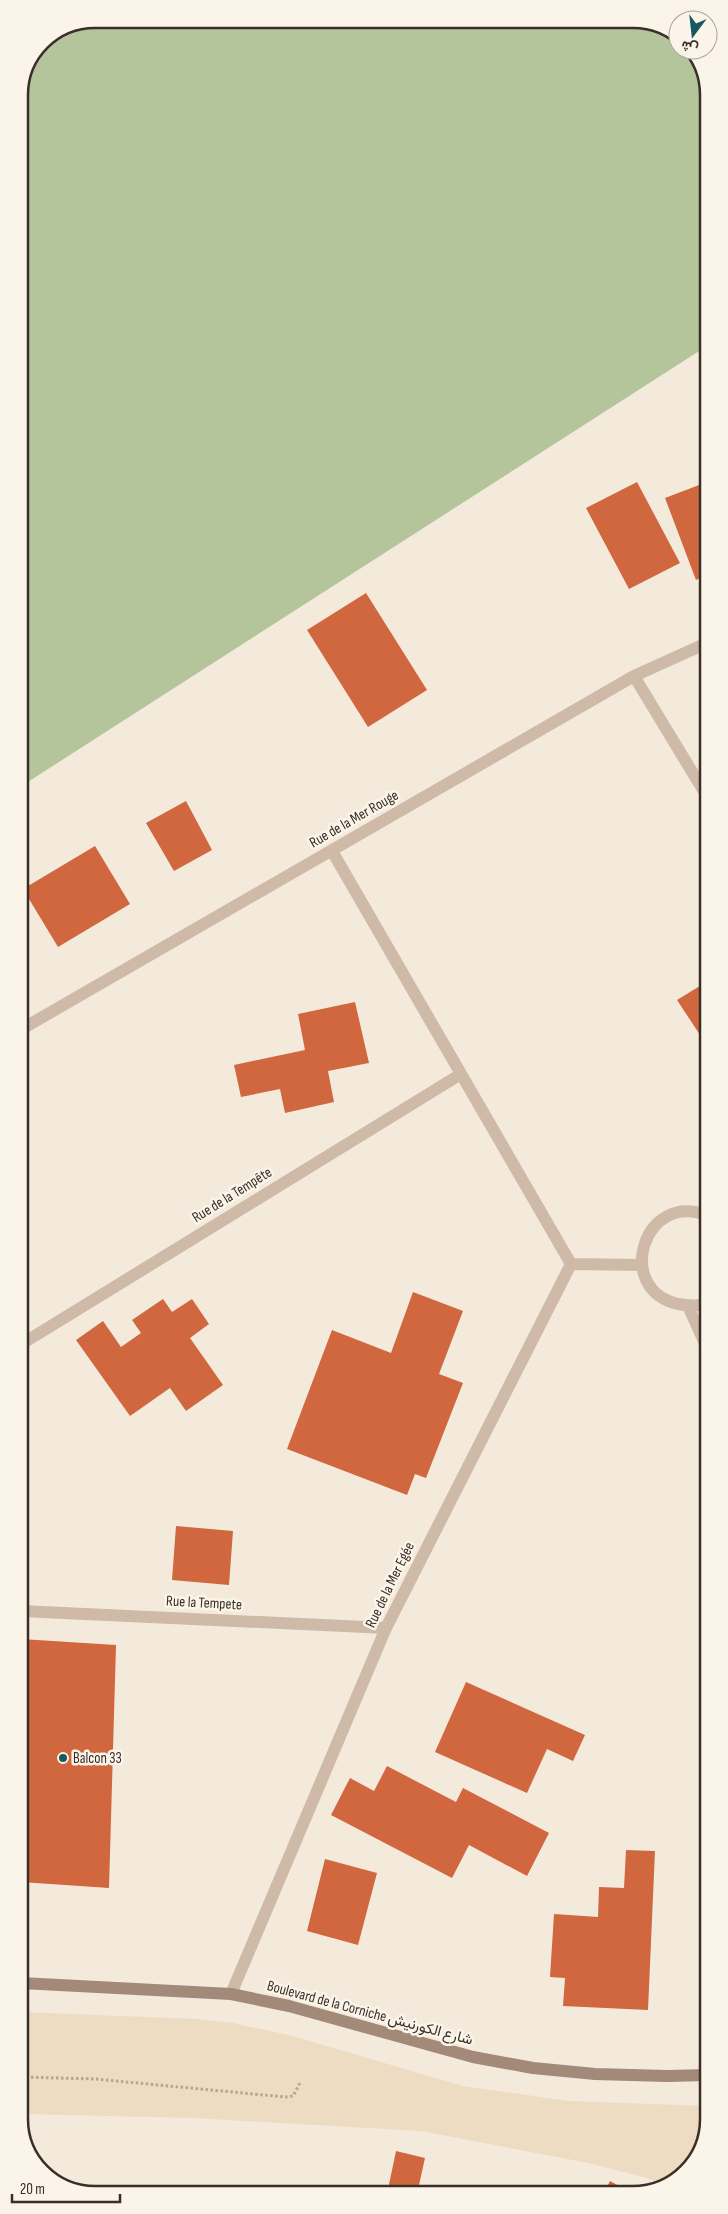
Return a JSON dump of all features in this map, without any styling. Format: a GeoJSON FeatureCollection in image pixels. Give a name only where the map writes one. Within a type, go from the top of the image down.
{"type":"FeatureCollection","features":[{"type":"Feature","properties":{"kind":"main road","name":"Boulevard de la Corniche شارع الكورنيش"},"geometry":{"type":"LineString","coordinates":[[28,1982],[231,1994],[289,2006],[473,2057],[533,2068],[613,2074],[700,2075]]}},
{"type":"Feature","properties":{"kind":"street","name":"Rue de la Mer Rouge"},"geometry":{"type":"LineString","coordinates":[[28,1025],[634,676],[700,645]]}},
{"type":"Feature","properties":{"kind":"street"},"geometry":{"type":"LineString","coordinates":[[634,676],[700,785]]}},
{"type":"Feature","properties":{"kind":"street"},"geometry":{"type":"LineString","coordinates":[[332,851],[571,1264],[642,1266]]}},
{"type":"Feature","properties":{"kind":"street","name":"Rue de la Tempête"},"geometry":{"type":"LineString","coordinates":[[28,1340],[461,1074]]}},
{"type":"Feature","properties":{"kind":"street"},"geometry":{"type":"LineString","coordinates":[[700,1213],[690,1211],[674,1213],[659,1221],[648,1234],[642,1249],[642,1266],[647,1281],[657,1294],[672,1303],[688,1306],[700,1304]]}},
{"type":"Feature","properties":{"kind":"street","name":"Rue de la Mer Egée"},"geometry":{"type":"LineString","coordinates":[[231,1994],[386,1628],[571,1264]]}},
{"type":"Feature","properties":{"kind":"street"},"geometry":{"type":"LineString","coordinates":[[688,1306],[700,1332]]}},
{"type":"Feature","properties":{"kind":"street","name":"Rue la Tempete"},"geometry":{"type":"LineString","coordinates":[[28,1611],[386,1628]]}},
{"type":"Feature","properties":{"kind":"path"},"geometry":{"type":"LineString","coordinates":[[28,2077],[95,2079],[285,2097],[293,2096],[301,2081]]}},
{"type":"Feature","properties":{"kind":"green space"},"geometry":{"type":"Polygon","coordinates":[[[95,28],[638,28],[655,31],[668,37],[668,60],[690,60],[698,77],[700,95],[700,350],[28,782],[28,95],[33,69],[47,47],[69,33],[95,28]]]}},
{"type":"Feature","properties":{"kind":"shaded area"},"geometry":{"type":"Polygon","coordinates":[[[28,2012],[198,2019],[233,2023],[289,2035],[463,2086],[569,2101],[700,2106],[700,2128],[697,2141],[691,2153],[681,2167],[671,2175],[657,2182],[588,2163],[421,2131],[192,2118],[28,2114],[28,2012]]]}},
{"type":"Feature","properties":{"kind":"building"},"geometry":{"type":"Polygon","coordinates":[[[637,482],[680,563],[629,589],[586,508],[637,482]]]}},
{"type":"Feature","properties":{"kind":"building"},"geometry":{"type":"Polygon","coordinates":[[[700,485],[700,578],[696,580],[665,498],[700,485]]]}},
{"type":"Feature","properties":{"kind":"building"},"geometry":{"type":"Polygon","coordinates":[[[366,593],[427,690],[368,727],[307,630],[366,593]]]}},
{"type":"Feature","properties":{"kind":"building"},"geometry":{"type":"Polygon","coordinates":[[[186,801],[212,850],[174,871],[146,823],[186,801]]]}},
{"type":"Feature","properties":{"kind":"building"},"geometry":{"type":"Polygon","coordinates":[[[95,846],[130,904],[58,947],[28,897],[28,886],[95,846]]]}},
{"type":"Feature","properties":{"kind":"building"},"geometry":{"type":"Polygon","coordinates":[[[700,986],[700,1035],[677,1000],[700,986]]]}},
{"type":"Feature","properties":{"kind":"building"},"geometry":{"type":"Polygon","coordinates":[[[355,1002],[369,1063],[328,1071],[334,1102],[285,1113],[280,1089],[241,1097],[234,1065],[305,1050],[298,1014],[355,1002]]]}},
{"type":"Feature","properties":{"kind":"building"},"geometry":{"type":"Polygon","coordinates":[[[413,1292],[463,1311],[439,1374],[463,1383],[426,1478],[415,1474],[407,1495],[287,1449],[332,1330],[391,1353],[413,1292]]]}},
{"type":"Feature","properties":{"kind":"building"},"geometry":{"type":"Polygon","coordinates":[[[163,1299],[172,1312],[192,1299],[209,1324],[190,1338],[223,1385],[186,1411],[170,1388],[130,1416],[76,1340],[103,1321],[121,1347],[141,1333],[132,1320],[163,1299]]]}},
{"type":"Feature","properties":{"kind":"building"},"geometry":{"type":"Polygon","coordinates":[[[176,1526],[233,1531],[229,1585],[172,1580],[176,1526]]]}},
{"type":"Feature","properties":{"kind":"building"},"geometry":{"type":"Polygon","coordinates":[[[28,1639],[116,1645],[109,1888],[28,1882],[28,1639]]]}},
{"type":"Feature","properties":{"kind":"building"},"geometry":{"type":"Polygon","coordinates":[[[466,1682],[585,1735],[573,1761],[547,1749],[527,1793],[435,1752],[466,1682]]]}},
{"type":"Feature","properties":{"kind":"building"},"geometry":{"type":"Polygon","coordinates":[[[387,1766],[456,1802],[463,1788],[549,1833],[527,1876],[469,1845],[452,1878],[331,1815],[350,1778],[374,1791],[387,1766]]]}},
{"type":"Feature","properties":{"kind":"building"},"geometry":{"type":"Polygon","coordinates":[[[626,1850],[655,1851],[648,2010],[563,2006],[565,1978],[550,1977],[554,1914],[598,1917],[599,1887],[624,1888],[626,1850]]]}},
{"type":"Feature","properties":{"kind":"building"},"geometry":{"type":"Polygon","coordinates":[[[325,1859],[377,1873],[358,1945],[307,1931],[325,1859]]]}},
{"type":"Feature","properties":{"kind":"building"},"geometry":{"type":"Polygon","coordinates":[[[396,2151],[425,2158],[419,2186],[389,2186],[396,2151]]]}},
{"type":"Feature","properties":{"kind":"building"},"geometry":{"type":"Polygon","coordinates":[[[610,2181],[619,2186],[608,2186],[610,2181]]]}},
{"type":"Feature","properties":{"kind":"place","name":"Balcon 33"},"geometry":{"type":"Point","coordinates":[63,1758]}}]}
